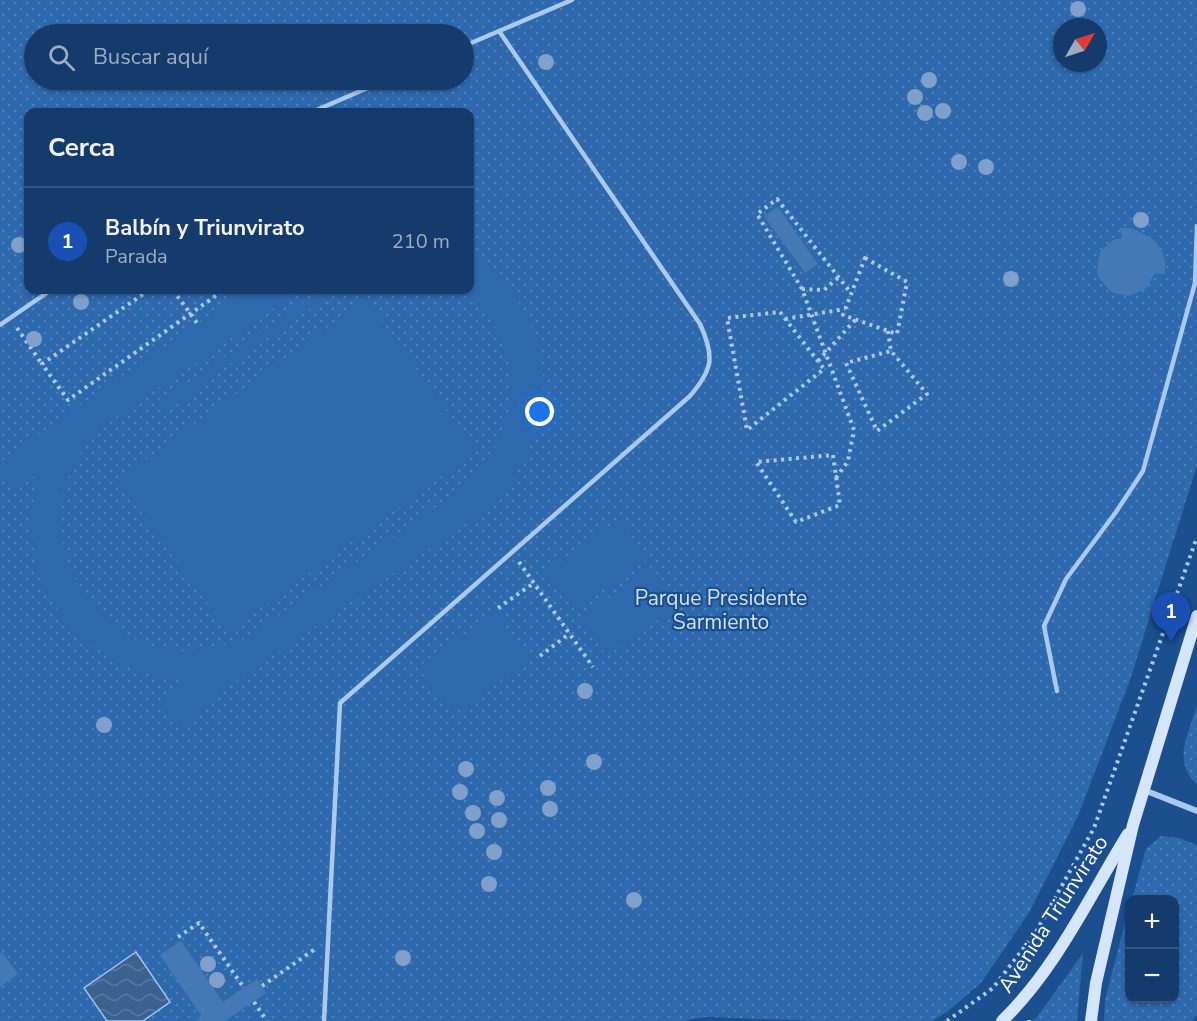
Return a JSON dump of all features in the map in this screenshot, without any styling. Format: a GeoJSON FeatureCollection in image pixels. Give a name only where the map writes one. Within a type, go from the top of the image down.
{"type":"FeatureCollection","features":[{"type":"Feature","properties":{"kind":"main road"},"geometry":{"type":"LineString","coordinates":[[1091,1021],[1096,983],[1133,825],[1197,616]]}},
{"type":"Feature","properties":{"kind":"main road","name":"Avenida Triunvirato"},"geometry":{"type":"LineString","coordinates":[[1002,1021],[1028,994],[1056,953],[1133,825]]}},
{"type":"Feature","properties":{"kind":"street"},"geometry":{"type":"LineString","coordinates":[[1143,789],[1197,811]]}},
{"type":"Feature","properties":{"kind":"lane"},"geometry":{"type":"LineString","coordinates":[[474,42],[572,0]]}},
{"type":"Feature","properties":{"kind":"lane"},"geometry":{"type":"LineString","coordinates":[[324,1021],[340,703],[690,396],[705,380],[711,361],[708,343],[700,324],[499,31]]}},
{"type":"Feature","properties":{"kind":"lane"},"geometry":{"type":"LineString","coordinates":[[321,108],[363,90]]}},
{"type":"Feature","properties":{"kind":"lane"},"geometry":{"type":"LineString","coordinates":[[1057,691],[1044,626],[1066,579],[1116,512],[1143,471],[1195,283],[1197,226]]}},
{"type":"Feature","properties":{"kind":"lane"},"geometry":{"type":"LineString","coordinates":[[0,325],[45,294]]}},
{"type":"Feature","properties":{"kind":"path"},"geometry":{"type":"LineString","coordinates":[[836,478],[832,455],[756,462],[796,522],[840,505],[836,478],[848,461],[854,430],[802,289],[757,214],[777,200],[851,293]]}},
{"type":"Feature","properties":{"kind":"path"},"geometry":{"type":"LineString","coordinates":[[865,258],[907,282],[897,334],[843,315],[851,293],[865,258]]}},
{"type":"Feature","properties":{"kind":"path"},"geometry":{"type":"LineString","coordinates":[[802,289],[824,290],[839,277]]}},
{"type":"Feature","properties":{"kind":"path"},"geometry":{"type":"LineString","coordinates":[[42,364],[143,294]]}},
{"type":"Feature","properties":{"kind":"path"},"geometry":{"type":"LineString","coordinates":[[176,294],[197,323]]}},
{"type":"Feature","properties":{"kind":"path"},"geometry":{"type":"LineString","coordinates":[[10,318],[68,400],[218,294]]}},
{"type":"Feature","properties":{"kind":"path"},"geometry":{"type":"LineString","coordinates":[[785,319],[846,309]]}},
{"type":"Feature","properties":{"kind":"path"},"geometry":{"type":"LineString","coordinates":[[780,312],[818,361],[824,369],[747,430],[727,318],[780,312]]}},
{"type":"Feature","properties":{"kind":"path"},"geometry":{"type":"LineString","coordinates":[[818,361],[856,319]]}},
{"type":"Feature","properties":{"kind":"path"},"geometry":{"type":"LineString","coordinates":[[888,331],[891,351],[927,394],[876,431],[846,363],[891,351]]}},
{"type":"Feature","properties":{"kind":"path"},"geometry":{"type":"LineString","coordinates":[[947,1021],[993,988],[1036,932],[1094,828],[1197,537]]}},
{"type":"Feature","properties":{"kind":"path"},"geometry":{"type":"LineString","coordinates":[[512,552],[593,667]]}},
{"type":"Feature","properties":{"kind":"path"},"geometry":{"type":"LineString","coordinates":[[498,608],[534,583]]}},
{"type":"Feature","properties":{"kind":"path"},"geometry":{"type":"LineString","coordinates":[[540,656],[570,633]]}},
{"type":"Feature","properties":{"kind":"path"},"geometry":{"type":"LineString","coordinates":[[178,937],[199,923],[244,988]]}},
{"type":"Feature","properties":{"kind":"path"},"geometry":{"type":"LineString","coordinates":[[262,986],[328,940]]}},
{"type":"Feature","properties":{"kind":"path"},"geometry":{"type":"LineString","coordinates":[[254,1002],[267,1021]]}},
{"type":"Feature","properties":{"kind":"green space","name":"Parque Presidente Sarmiento"},"geometry":{"type":"Polygon","coordinates":[[[0,0],[1197,0],[1197,465],[1130,680],[1078,816],[1030,911],[981,983],[947,1012],[932,1021],[813,1021],[705,1017],[683,1021],[0,1021],[0,0]]]}},
{"type":"Feature","properties":{"kind":"green space"},"geometry":{"type":"Polygon","coordinates":[[[474,256],[502,280],[524,311],[538,346],[543,382],[540,418],[527,454],[506,487],[477,516],[247,673],[178,728],[157,702],[183,681],[145,672],[111,657],[82,637],[59,611],[43,581],[33,548],[32,511],[40,472],[15,490],[0,471],[0,462],[239,294],[294,294],[110,422],[79,456],[66,484],[61,514],[63,544],[72,572],[86,598],[106,620],[131,637],[160,648],[192,651],[224,646],[244,639],[458,492],[480,470],[496,446],[506,419],[511,392],[509,365],[501,339],[486,313],[469,294],[474,294],[474,256]]]}},
{"type":"Feature","properties":{"kind":"green space"},"geometry":{"type":"Polygon","coordinates":[[[315,294],[336,294],[325,301],[323,299],[193,390],[194,393],[167,411],[159,399],[186,381],[188,383],[315,294]]]}},
{"type":"Feature","properties":{"kind":"green space"},"geometry":{"type":"Polygon","coordinates":[[[366,299],[476,451],[228,632],[118,480],[366,299]]]}},
{"type":"Feature","properties":{"kind":"green space"},"geometry":{"type":"Polygon","coordinates":[[[619,519],[648,559],[575,610],[546,571],[619,519]]]}},
{"type":"Feature","properties":{"kind":"green space"},"geometry":{"type":"Polygon","coordinates":[[[652,567],[679,605],[607,656],[580,618],[652,567]]]}},
{"type":"Feature","properties":{"kind":"green space"},"geometry":{"type":"Polygon","coordinates":[[[496,612],[530,660],[452,715],[418,667],[496,612]]]}},
{"type":"Feature","properties":{"kind":"green space"},"geometry":{"type":"Polygon","coordinates":[[[1197,706],[1197,785],[1189,776],[1185,766],[1184,747],[1197,706]]]}},
{"type":"Feature","properties":{"kind":"green space"},"geometry":{"type":"Polygon","coordinates":[[[1161,836],[1179,838],[1197,845],[1197,1015],[1192,1021],[1104,1021],[1105,1000],[1125,922],[1125,1003],[1179,1003],[1179,895],[1133,895],[1146,849],[1161,836]]]}},
{"type":"Feature","properties":{"kind":"green space"},"geometry":{"type":"Polygon","coordinates":[[[1083,953],[1077,1021],[1032,1021],[1037,1017],[1083,953]]]}},
{"type":"Feature","properties":{"kind":"water"},"geometry":{"type":"Polygon","coordinates":[[[136,952],[170,1002],[143,1021],[107,1021],[84,988],[136,952]]]}},
{"type":"Feature","properties":{"kind":"building"},"geometry":{"type":"Polygon","coordinates":[[[778,207],[818,264],[805,273],[764,216],[778,207]]]}},
{"type":"Feature","properties":{"kind":"building"},"geometry":{"type":"Polygon","coordinates":[[[1120,228],[1132,228],[1153,239],[1161,249],[1165,261],[1165,274],[1155,273],[1146,289],[1128,296],[1111,292],[1099,278],[1097,270],[1100,252],[1113,240],[1122,238],[1120,228]]]}},
{"type":"Feature","properties":{"kind":"building"},"geometry":{"type":"Polygon","coordinates":[[[181,941],[223,1002],[257,979],[266,993],[225,1021],[195,1021],[202,1017],[160,955],[181,941]]]}},
{"type":"Feature","properties":{"kind":"building"},"geometry":{"type":"Polygon","coordinates":[[[2,952],[18,974],[0,987],[0,954],[2,952]]]}},
{"type":"Feature","properties":{"kind":"place","name":"Balbín y Triunvirato"},"geometry":{"type":"Point","coordinates":[1171,642]}}]}
